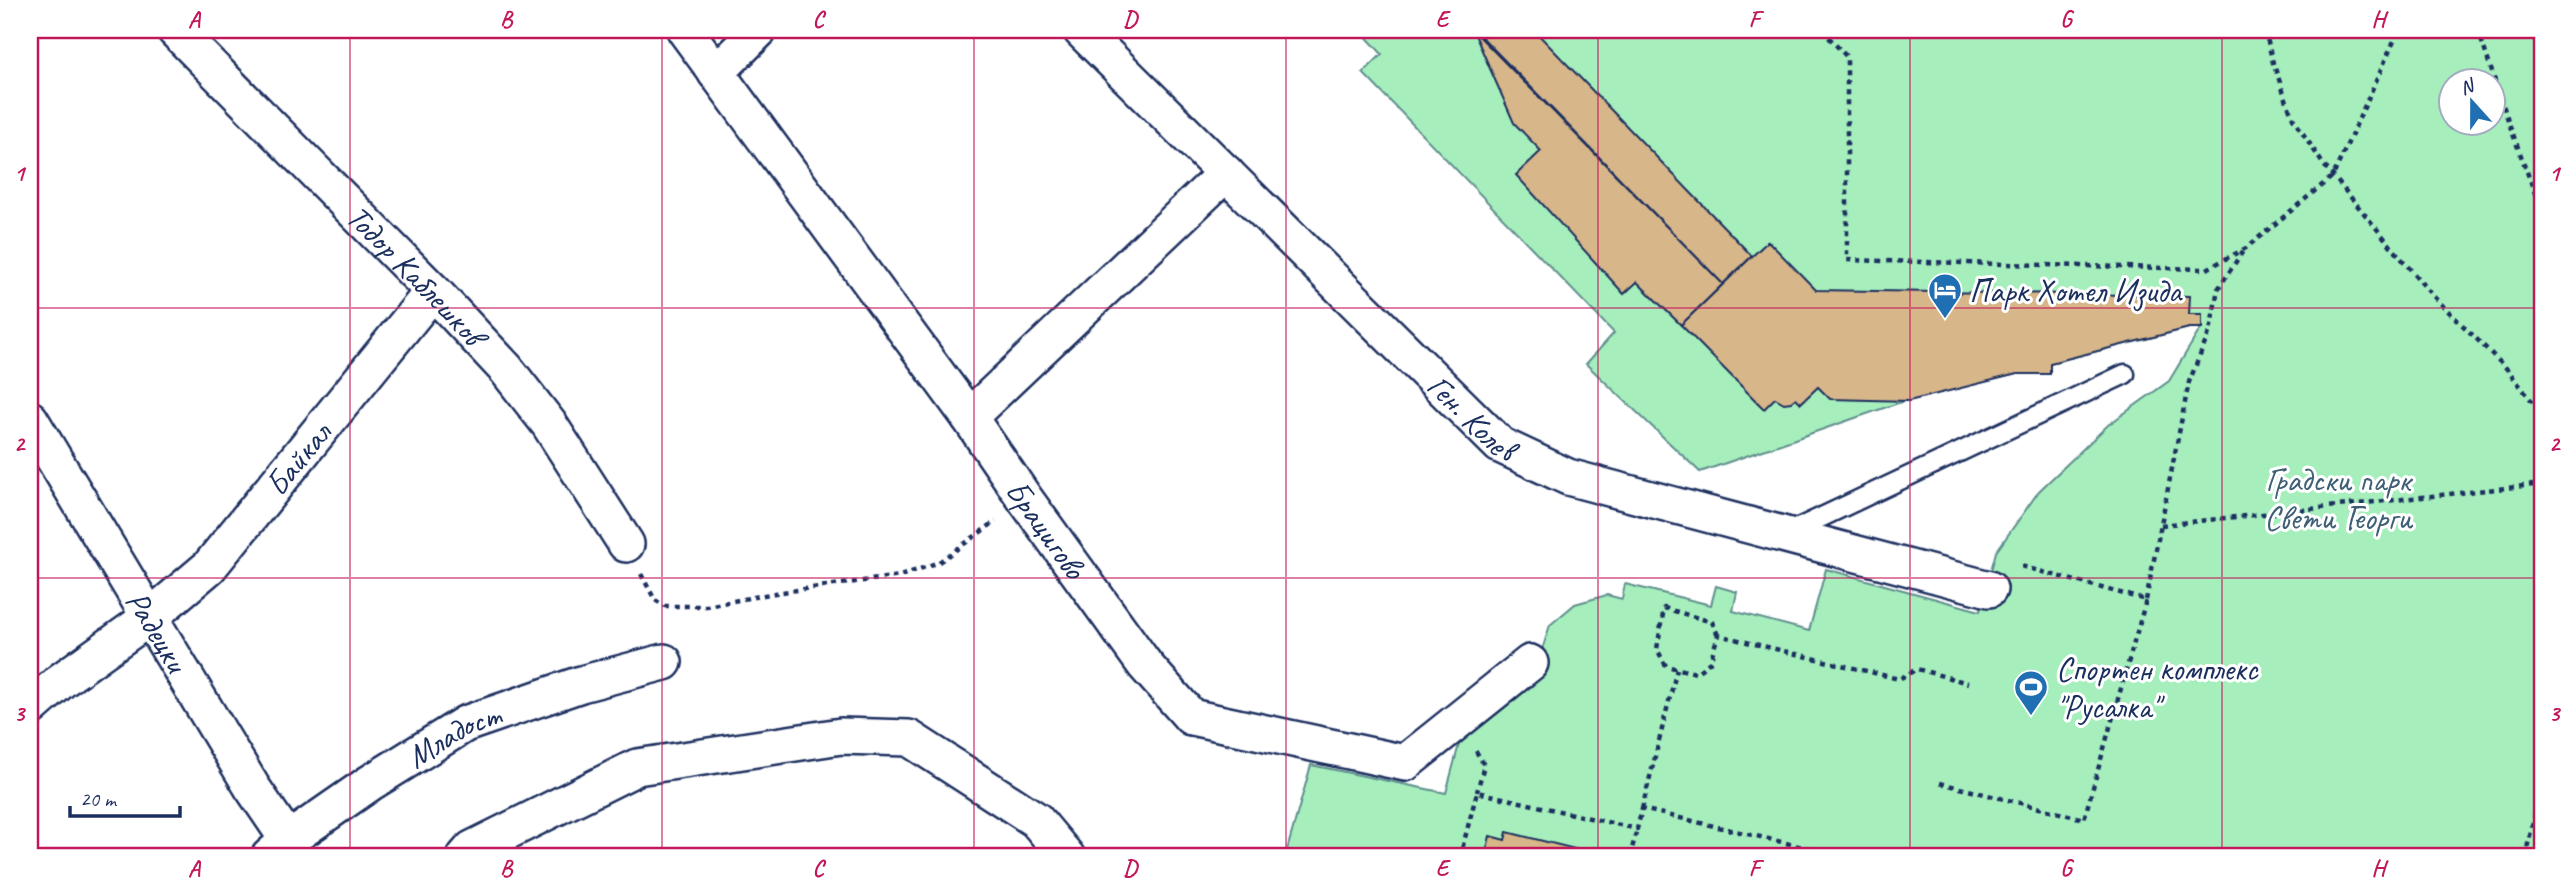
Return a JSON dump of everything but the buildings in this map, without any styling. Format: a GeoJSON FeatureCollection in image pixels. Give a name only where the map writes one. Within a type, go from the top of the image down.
{"type":"FeatureCollection","features":[{"type":"Feature","properties":{"kind":"street","name":"Тодор Каблешков"},"geometry":{"type":"LineString","coordinates":[[176,30],[506,369],[549,424],[626,544]]}},
{"type":"Feature","properties":{"kind":"street","name":"Брацигово"},"geometry":{"type":"LineString","coordinates":[[684,30],[969,416],[1025,499],[1145,665],[1191,717],[1405,763],[1530,663]]}},
{"type":"Feature","properties":{"kind":"street"},"geometry":{"type":"LineString","coordinates":[[716,73],[759,30]]}},
{"type":"Feature","properties":{"kind":"street","name":"Ген. Колев"},"geometry":{"type":"LineString","coordinates":[[1082,30],[1500,445],[1568,477],[1989,589]]}},
{"type":"Feature","properties":{"kind":"street"},"geometry":{"type":"LineString","coordinates":[[969,416],[1226,173]]}},
{"type":"Feature","properties":{"kind":"street","name":"Байкал"},"geometry":{"type":"LineString","coordinates":[[30,708],[62,680],[150,617],[209,567],[433,291]]}},
{"type":"Feature","properties":{"kind":"street","name":"Радецки"},"geometry":{"type":"LineString","coordinates":[[30,419],[252,787],[278,849]]}},
{"type":"Feature","properties":{"kind":"street","name":"Младост"},"geometry":{"type":"LineString","coordinates":[[278,849],[370,783],[465,724],[582,684],[664,662]]}},
{"type":"Feature","properties":{"kind":"street"},"geometry":{"type":"LineString","coordinates":[[465,857],[472,849],[637,767],[841,737],[909,738],[1036,820],[1067,857]]}},
{"type":"Feature","properties":{"kind":"lane"},"geometry":{"type":"LineString","coordinates":[[1784,535],[2125,374]]}},
{"type":"Feature","properties":{"kind":"path"},"geometry":{"type":"LineString","coordinates":[[1822,30],[1847,57],[1847,260],[2207,269],[2246,248],[2333,176],[2399,30]]}},
{"type":"Feature","properties":{"kind":"path"},"geometry":{"type":"LineString","coordinates":[[2264,30],[2293,118],[2333,176],[2430,292],[2507,368],[2543,415]]}},
{"type":"Feature","properties":{"kind":"path"},"geometry":{"type":"LineString","coordinates":[[2478,30],[2543,215]]}},
{"type":"Feature","properties":{"kind":"path"},"geometry":{"type":"LineString","coordinates":[[1940,783],[2084,819],[2146,600],[2189,382],[2210,331],[2218,289],[2246,248]]}},
{"type":"Feature","properties":{"kind":"path"},"geometry":{"type":"LineString","coordinates":[[2161,525],[2543,484]]}},
{"type":"Feature","properties":{"kind":"path"},"geometry":{"type":"LineString","coordinates":[[626,544],[655,600],[665,606],[707,606],[775,593],[900,576],[939,562],[1025,499]]}},
{"type":"Feature","properties":{"kind":"path"},"geometry":{"type":"LineString","coordinates":[[1989,589],[2001,561],[2146,600]]}},
{"type":"Feature","properties":{"kind":"path"},"geometry":{"type":"LineString","coordinates":[[1664,608],[1712,622],[1718,635],[1710,662],[1696,673],[1666,666],[1657,649],[1664,608]]}},
{"type":"Feature","properties":{"kind":"path"},"geometry":{"type":"LineString","coordinates":[[1718,635],[1899,679],[1917,669],[1968,684]]}},
{"type":"Feature","properties":{"kind":"path"},"geometry":{"type":"LineString","coordinates":[[1630,857],[1677,669]]}},
{"type":"Feature","properties":{"kind":"path"},"geometry":{"type":"LineString","coordinates":[[2525,857],[2543,780]]}},
{"type":"Feature","properties":{"kind":"path"},"geometry":{"type":"LineString","coordinates":[[1460,857],[1477,792],[1637,829]]}},
{"type":"Feature","properties":{"kind":"path"},"geometry":{"type":"LineString","coordinates":[[1642,809],[1845,857]]}},
{"type":"Feature","properties":{"kind":"green space","name":"Градски парк Свети Георги"},"geometry":{"type":"Polygon","coordinates":[[[1360,30],[2543,30],[2543,857],[1285,857],[1311,765],[1446,793],[1461,737],[1533,678],[1550,625],[1575,604],[1607,595],[1622,599],[1625,584],[1711,605],[1716,586],[1737,592],[1733,611],[1809,631],[1826,569],[1980,611],[1996,552],[2039,491],[2108,425],[2169,381],[2201,328],[2189,328],[2050,363],[2050,374],[2017,374],[1904,401],[1700,472],[1586,364],[1614,333],[1363,73],[1382,54],[1360,30]]]}},
{"type":"Feature","properties":{"kind":"waterway"},"geometry":{"type":"LineString","coordinates":[[2536,30],[2543,52]]}},
{"type":"Feature","properties":{"kind":"place","name":"Парк Хотел Изида"},"geometry":{"type":"Point","coordinates":[1945,320]}},
{"type":"Feature","properties":{"kind":"place","name":"Спортен комплекс \"Русалка\""},"geometry":{"type":"Point","coordinates":[2031,717]}}]}
